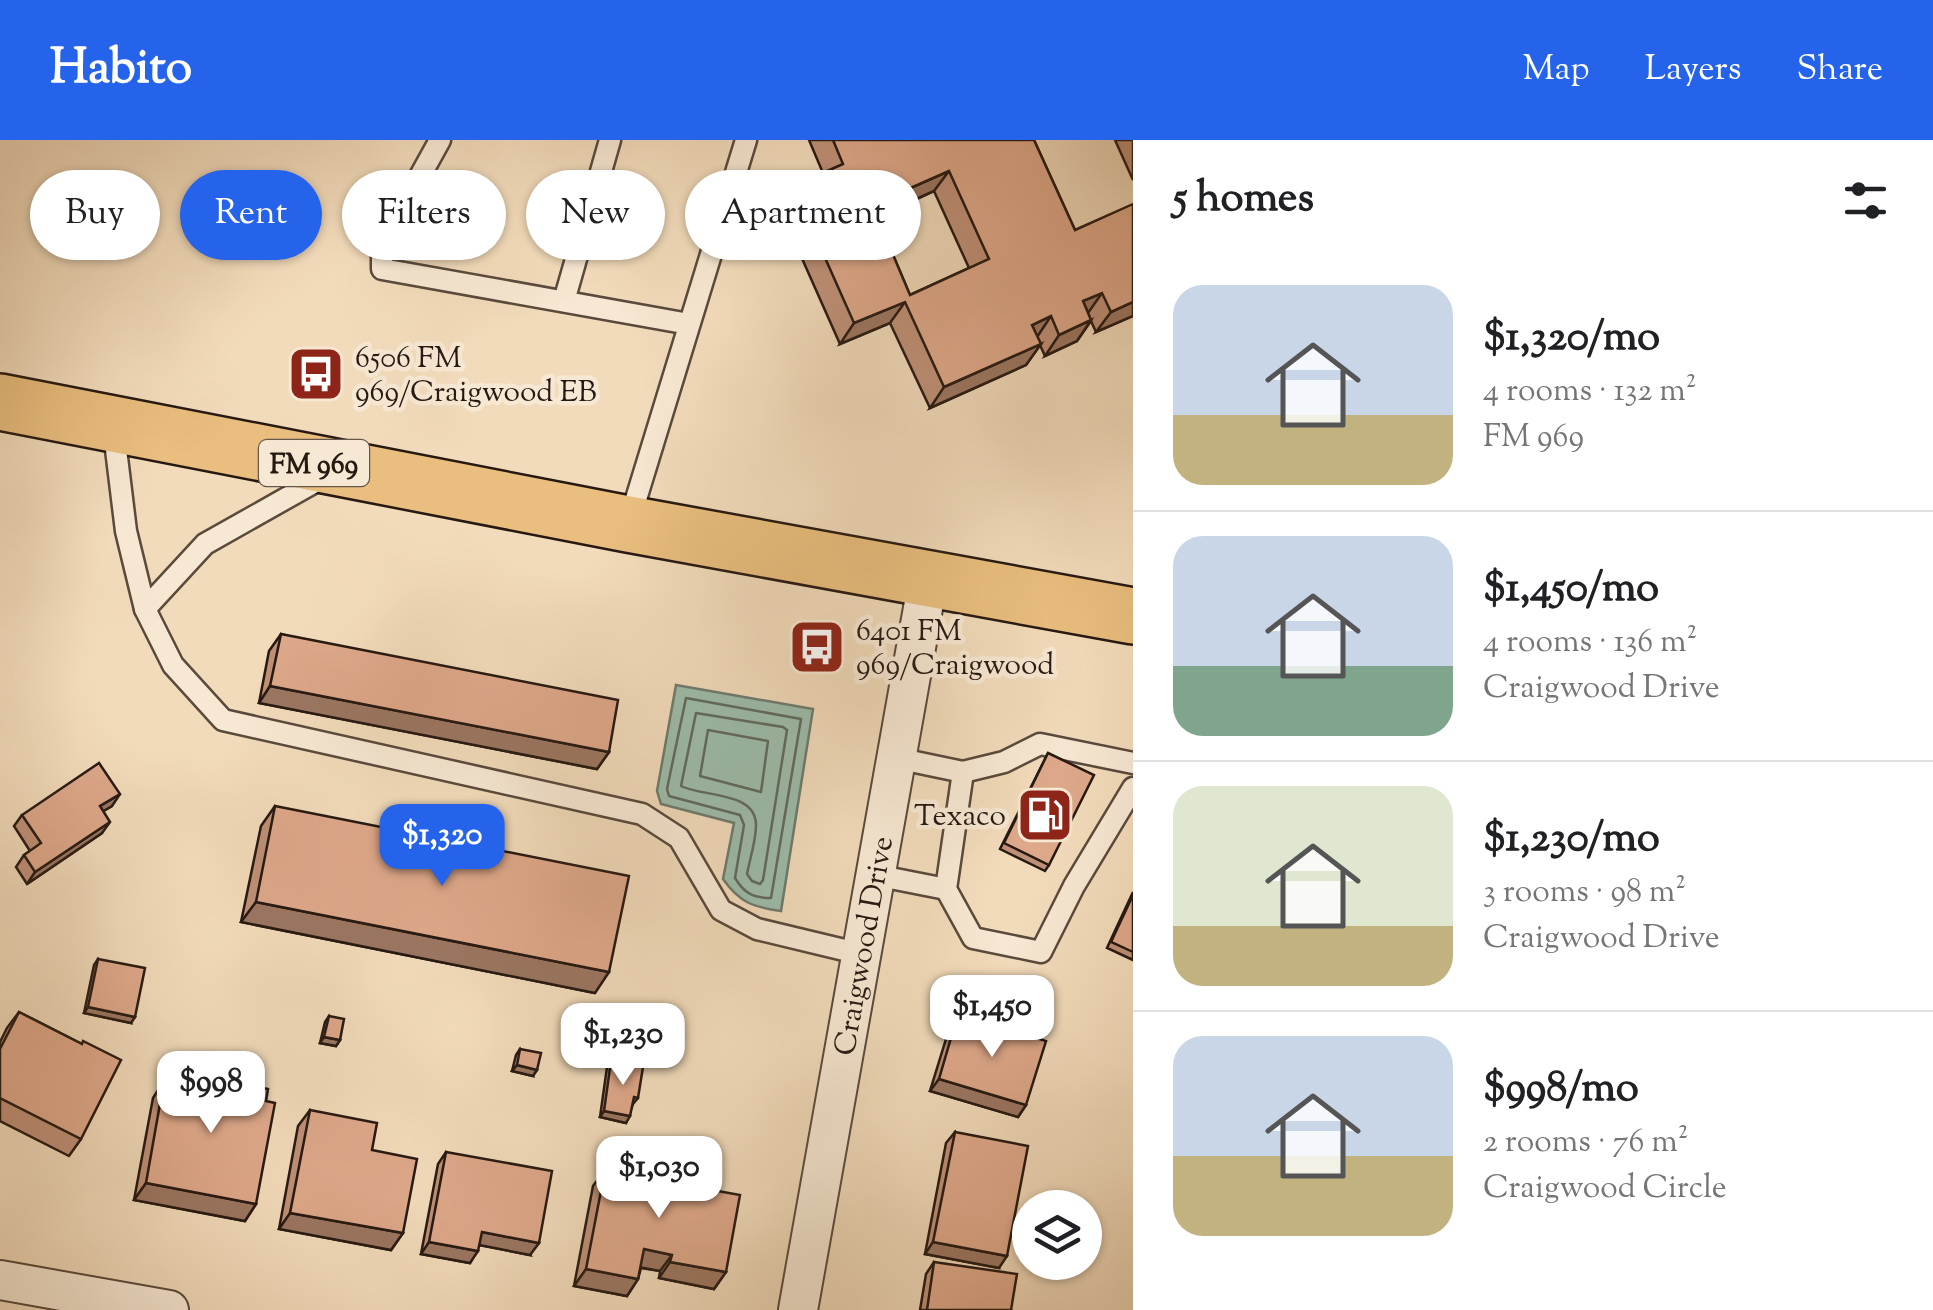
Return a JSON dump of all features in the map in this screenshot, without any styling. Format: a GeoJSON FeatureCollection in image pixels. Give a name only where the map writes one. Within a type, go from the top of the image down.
{"type":"FeatureCollection","features":[{"type":"Feature","properties":{"kind":"main road","name":"FM 969"},"geometry":{"type":"LineString","coordinates":[[0,402],[628,524],[1133,616]]}},
{"type":"Feature","properties":{"kind":"street","name":"Craigwood Drive"},"geometry":{"type":"LineString","coordinates":[[798,1310],[928,580]]}},
{"type":"Feature","properties":{"kind":"street"},"geometry":{"type":"LineString","coordinates":[[0,1280],[169,1310]]}},
{"type":"Feature","properties":{"kind":"lane"},"geometry":{"type":"LineString","coordinates":[[440,140],[382,245],[382,269],[690,324]]}},
{"type":"Feature","properties":{"kind":"lane"},"geometry":{"type":"LineString","coordinates":[[564,301],[610,140]]}},
{"type":"Feature","properties":{"kind":"lane"},"geometry":{"type":"LineString","coordinates":[[628,524],[746,140]]}},
{"type":"Feature","properties":{"kind":"lane"},"geometry":{"type":"LineString","coordinates":[[113,424],[126,531],[146,609],[174,666],[224,720],[642,814],[679,838],[721,910],[757,929],[861,954]]}},
{"type":"Feature","properties":{"kind":"lane"},"geometry":{"type":"LineString","coordinates":[[146,609],[205,544],[340,468]]}},
{"type":"Feature","properties":{"kind":"lane"},"geometry":{"type":"LineString","coordinates":[[896,758],[963,772],[1004,762],[1040,744],[1133,764]]}},
{"type":"Feature","properties":{"kind":"lane"},"geometry":{"type":"LineString","coordinates":[[963,772],[946,889],[973,938],[1041,952],[1074,886],[1133,788]]}},
{"type":"Feature","properties":{"kind":"lane"},"geometry":{"type":"LineString","coordinates":[[875,875],[946,889]]}},
{"type":"Feature","properties":{"kind":"water"},"geometry":{"type":"Polygon","coordinates":[[[676,685],[813,709],[781,911],[748,902],[723,879],[734,823],[661,804],[657,791],[676,685]]]}},
{"type":"Feature","properties":{"kind":"building"},"geometry":{"type":"Polygon","coordinates":[[[833,140],[1034,140],[1075,230],[1133,204],[1133,302],[1111,312],[1102,293],[1083,301],[1091,320],[1059,335],[1051,316],[1032,325],[1041,344],[944,387],[905,302],[854,323],[826,260],[895,260],[910,295],[989,259],[949,171],[921,183],[921,170],[829,170],[843,164],[833,140]]]}},
{"type":"Feature","properties":{"kind":"building"},"geometry":{"type":"Polygon","coordinates":[[[281,634],[618,700],[609,752],[270,686],[281,634]]]}},
{"type":"Feature","properties":{"kind":"building","name":"Texaco"},"geometry":{"type":"Polygon","coordinates":[[[1048,753],[1094,775],[1049,865],[1004,843],[1048,753]]]}},
{"type":"Feature","properties":{"kind":"building"},"geometry":{"type":"Polygon","coordinates":[[[99,763],[120,794],[100,806],[110,822],[35,872],[24,855],[41,843],[22,815],[99,763]]]}},
{"type":"Feature","properties":{"kind":"building"},"geometry":{"type":"Polygon","coordinates":[[[275,806],[629,876],[609,972],[256,902],[275,806]]]}},
{"type":"Feature","properties":{"kind":"building"},"geometry":{"type":"Polygon","coordinates":[[[1133,895],[1133,952],[1111,942],[1133,895]]]}},
{"type":"Feature","properties":{"kind":"building"},"geometry":{"type":"Polygon","coordinates":[[[98,959],[145,968],[135,1017],[88,1007],[98,959]]]}},
{"type":"Feature","properties":{"kind":"building"},"geometry":{"type":"Polygon","coordinates":[[[19,1012],[121,1060],[81,1139],[0,1098],[0,1049],[19,1012]]]}},
{"type":"Feature","properties":{"kind":"building"},"geometry":{"type":"Polygon","coordinates":[[[958,1014],[1046,1041],[1026,1105],[939,1079],[958,1014]]]}},
{"type":"Feature","properties":{"kind":"building"},"geometry":{"type":"Polygon","coordinates":[[[329,1016],[344,1019],[340,1040],[324,1037],[329,1016]]]}},
{"type":"Feature","properties":{"kind":"building"},"geometry":{"type":"Polygon","coordinates":[[[520,1049],[541,1053],[537,1070],[517,1065],[520,1049]]]}},
{"type":"Feature","properties":{"kind":"building"},"geometry":{"type":"Polygon","coordinates":[[[611,1061],[643,1067],[638,1098],[634,1097],[630,1116],[604,1111],[611,1061]]]}},
{"type":"Feature","properties":{"kind":"building"},"geometry":{"type":"Polygon","coordinates":[[[191,1063],[230,1071],[228,1081],[268,1089],[266,1101],[275,1103],[256,1204],[146,1183],[164,1081],[186,1085],[191,1063]]]}},
{"type":"Feature","properties":{"kind":"building"},"geometry":{"type":"Polygon","coordinates":[[[310,1110],[377,1123],[372,1150],[417,1159],[403,1233],[290,1213],[310,1110]]]}},
{"type":"Feature","properties":{"kind":"building"},"geometry":{"type":"Polygon","coordinates":[[[955,1132],[1028,1146],[1020,1190],[1012,1190],[1012,1230],[1007,1256],[933,1242],[955,1132]]]}},
{"type":"Feature","properties":{"kind":"building"},"geometry":{"type":"Polygon","coordinates":[[[635,1150],[662,1155],[657,1180],[740,1195],[726,1272],[670,1262],[672,1255],[644,1249],[638,1279],[586,1269],[605,1170],[630,1175],[635,1150]]]}},
{"type":"Feature","properties":{"kind":"building"},"geometry":{"type":"Polygon","coordinates":[[[446,1152],[552,1171],[539,1243],[482,1232],[478,1251],[429,1242],[446,1152]]]}},
{"type":"Feature","properties":{"kind":"building"},"geometry":{"type":"Polygon","coordinates":[[[934,1262],[1012,1273],[1012,1280],[1016,1280],[1011,1310],[927,1310],[934,1262]]]}},
{"type":"Feature","properties":{"kind":"place","name":"6506 FM 969/Craigwood EB"},"geometry":{"type":"Point","coordinates":[316,374]}},
{"type":"Feature","properties":{"kind":"place","name":"6401 FM 969/Craigwood"},"geometry":{"type":"Point","coordinates":[817,647]}},
{"type":"Feature","properties":{"kind":"place","name":"Texaco"},"geometry":{"type":"Point","coordinates":[1045,815]}}]}
